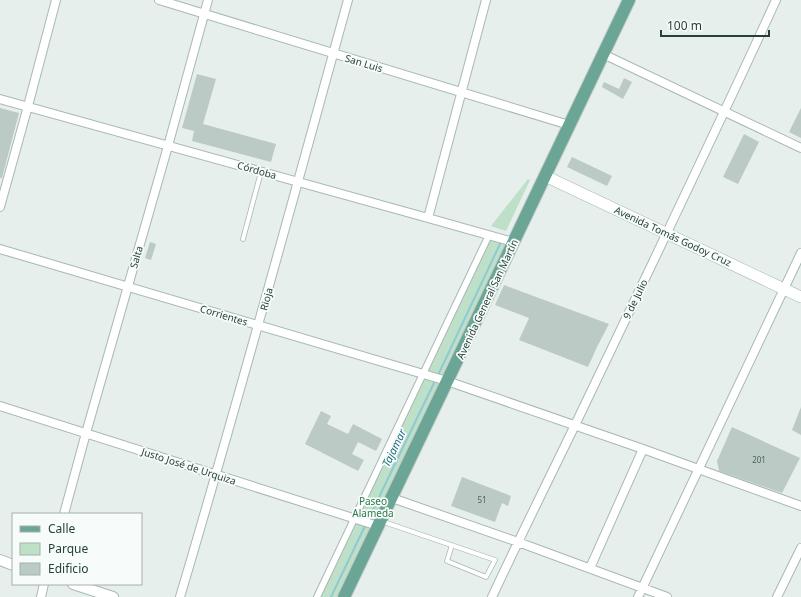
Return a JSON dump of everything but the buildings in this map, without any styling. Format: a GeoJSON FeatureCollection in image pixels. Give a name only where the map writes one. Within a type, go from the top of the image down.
{"type":"FeatureCollection","features":[{"type":"Feature","properties":{"kind":"main road","name":"Avenida General San Martín"},"geometry":{"type":"LineString","coordinates":[[344,597],[629,0]]}},
{"type":"Feature","properties":{"kind":"main road","name":"Avenida Tomás Godoy Cruz"},"geometry":{"type":"LineString","coordinates":[[545,176],[801,297]]}},
{"type":"Feature","properties":{"kind":"street"},"geometry":{"type":"LineString","coordinates":[[0,206],[56,0]]}},
{"type":"Feature","properties":{"kind":"street","name":"San Luis"},"geometry":{"type":"LineString","coordinates":[[159,0],[569,125]]}},
{"type":"Feature","properties":{"kind":"street","name":"Salta"},"geometry":{"type":"LineString","coordinates":[[64,513],[208,0]]}},
{"type":"Feature","properties":{"kind":"street","name":"Rioja"},"geometry":{"type":"LineString","coordinates":[[180,597],[259,325],[348,0]]}},
{"type":"Feature","properties":{"kind":"street"},"geometry":{"type":"LineString","coordinates":[[428,218],[486,0]]}},
{"type":"Feature","properties":{"kind":"street","name":"9 de Julio"},"geometry":{"type":"LineString","coordinates":[[492,597],[725,112],[776,0]]}},
{"type":"Feature","properties":{"kind":"street"},"geometry":{"type":"LineString","coordinates":[[603,54],[801,148]]}},
{"type":"Feature","properties":{"kind":"street","name":"Córdoba"},"geometry":{"type":"LineString","coordinates":[[0,99],[513,242]]}},
{"type":"Feature","properties":{"kind":"street"},"geometry":{"type":"LineString","coordinates":[[317,597],[489,235]]}},
{"type":"Feature","properties":{"kind":"street","name":"Corrientes"},"geometry":{"type":"LineString","coordinates":[[0,249],[447,381],[801,506]]}},
{"type":"Feature","properties":{"kind":"street"},"geometry":{"type":"LineString","coordinates":[[638,597],[801,253]]}},
{"type":"Feature","properties":{"kind":"street","name":"Justo José de Urquiza"},"geometry":{"type":"LineString","coordinates":[[0,406],[354,518],[380,523]]}},
{"type":"Feature","properties":{"kind":"street"},"geometry":{"type":"LineString","coordinates":[[590,568],[643,449]]}},
{"type":"Feature","properties":{"kind":"street"},"geometry":{"type":"LineString","coordinates":[[392,498],[518,542],[667,597]]}},
{"type":"Feature","properties":{"kind":"street"},"geometry":{"type":"LineString","coordinates":[[777,597],[801,548]]}},
{"type":"Feature","properties":{"kind":"street"},"geometry":{"type":"LineString","coordinates":[[0,560],[12,565]]}},
{"type":"Feature","properties":{"kind":"street"},"geometry":{"type":"LineString","coordinates":[[41,597],[44,585]]}},
{"type":"Feature","properties":{"kind":"street"},"geometry":{"type":"LineString","coordinates":[[76,585],[113,597]]}},
{"type":"Feature","properties":{"kind":"lane"},"geometry":{"type":"LineString","coordinates":[[243,239],[261,171]]}},
{"type":"Feature","properties":{"kind":"lane"},"geometry":{"type":"LineString","coordinates":[[380,523],[452,545],[495,560],[486,577],[446,561],[452,545]]}},
{"type":"Feature","properties":{"kind":"green space"},"geometry":{"type":"Polygon","coordinates":[[[528,179],[530,180],[506,231],[491,226],[528,179]]]}},
{"type":"Feature","properties":{"kind":"green space","name":"Paseo Alameda"},"geometry":{"type":"Polygon","coordinates":[[[489,235],[513,242],[344,597],[317,597],[489,235]]]}},
{"type":"Feature","properties":{"kind":"waterway","name":"Tajamar"},"geometry":{"type":"LineString","coordinates":[[439,373],[500,244]]}},
{"type":"Feature","properties":{"kind":"waterway","name":"Tajamar"},"geometry":{"type":"LineString","coordinates":[[369,518],[434,383]]}},
{"type":"Feature","properties":{"kind":"waterway","name":"Tajamar"},"geometry":{"type":"LineString","coordinates":[[331,597],[365,526]]}}]}
